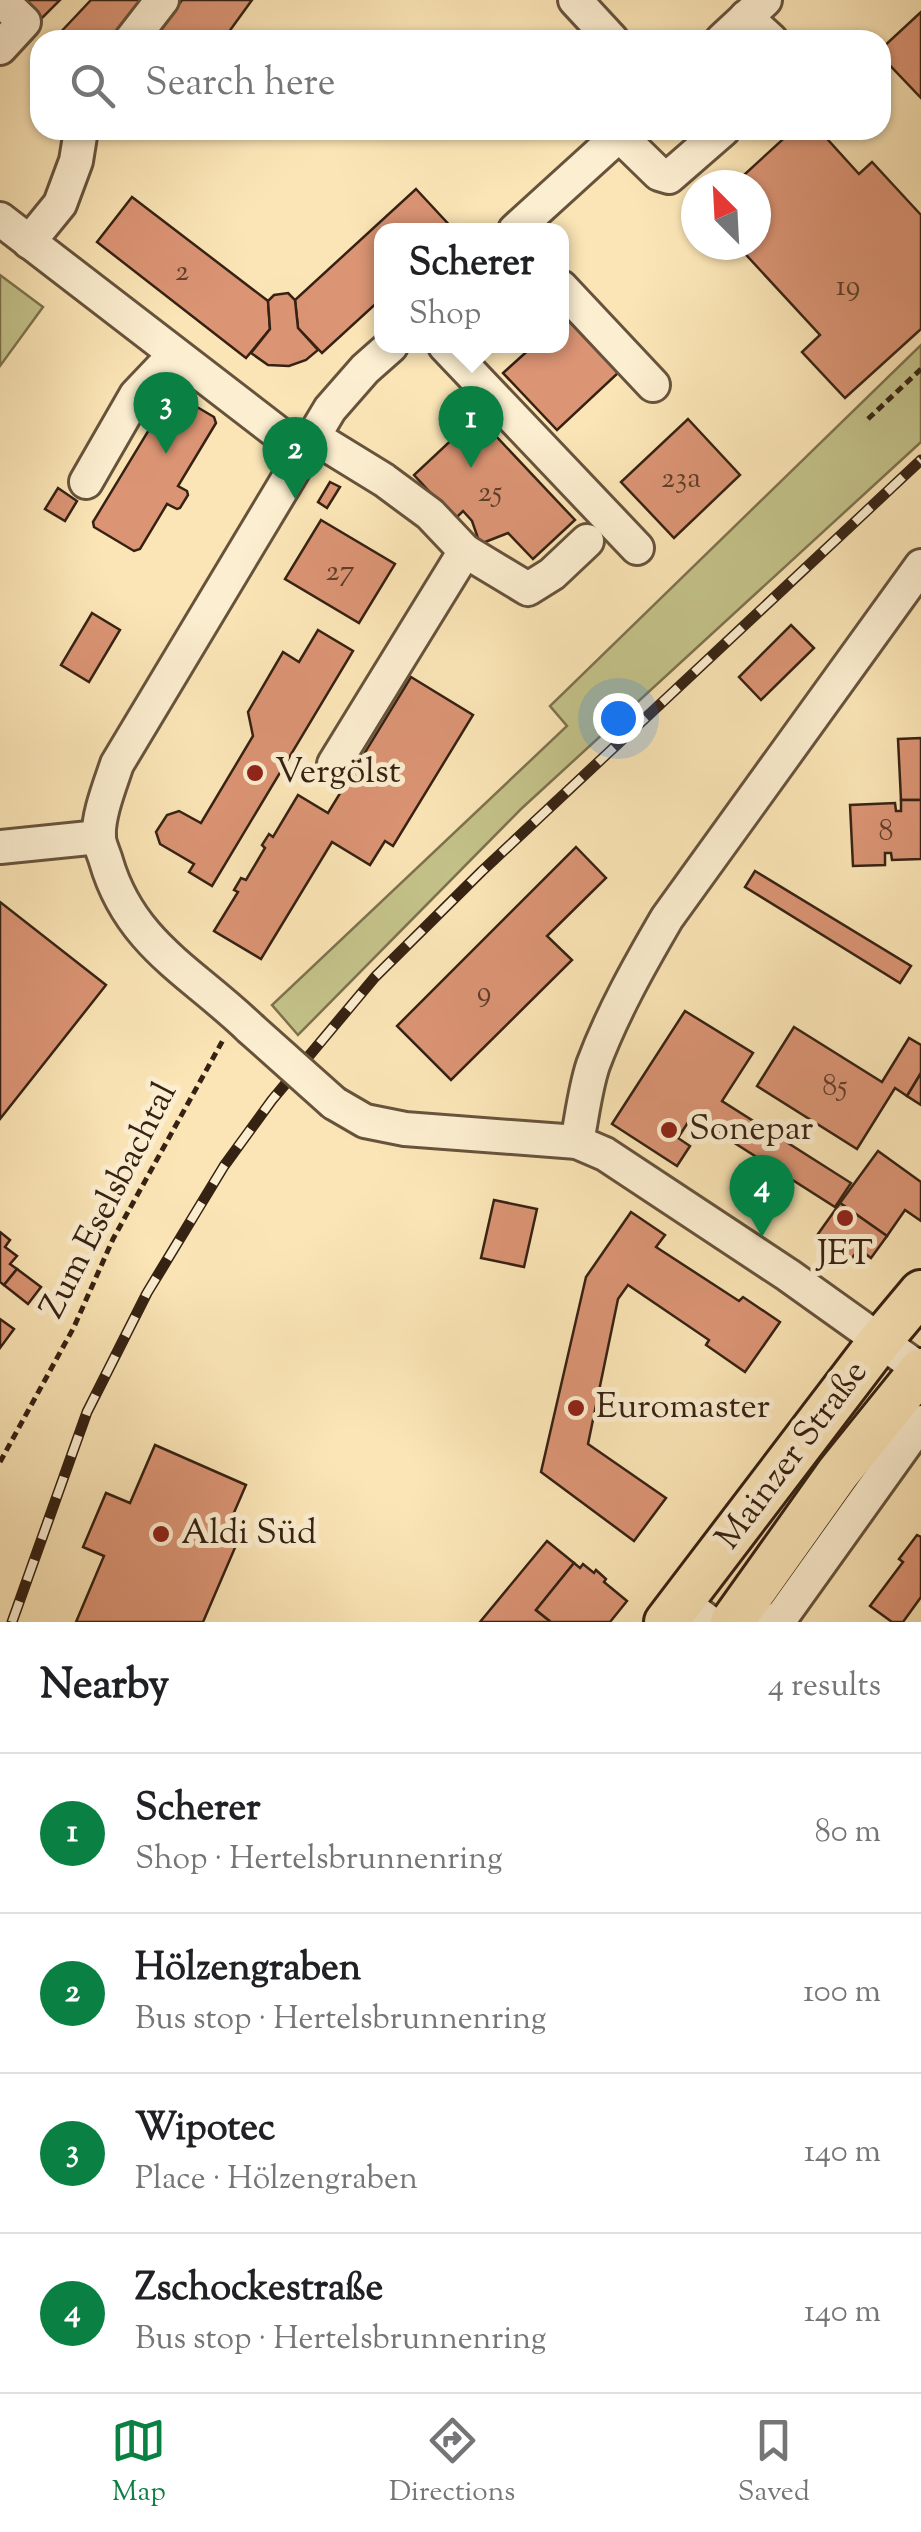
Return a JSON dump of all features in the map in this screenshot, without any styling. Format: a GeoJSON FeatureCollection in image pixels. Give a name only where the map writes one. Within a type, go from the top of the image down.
{"type":"FeatureCollection","features":[{"type":"Feature","properties":{"kind":"main road","name":"Mainzer Straße"},"geometry":{"type":"LineString","coordinates":[[686,1615],[880,1340],[921,1292]]}},
{"type":"Feature","properties":{"kind":"main road","name":"Mainzer Straße"},"geometry":{"type":"LineString","coordinates":[[732,1622],[838,1473],[921,1370]]}},
{"type":"Feature","properties":{"kind":"street"},"geometry":{"type":"LineString","coordinates":[[0,48],[24,22],[1,0]]}},
{"type":"Feature","properties":{"kind":"street"},"geometry":{"type":"LineString","coordinates":[[140,30],[162,0]]}},
{"type":"Feature","properties":{"kind":"street"},"geometry":{"type":"LineString","coordinates":[[576,0],[603,30]]}},
{"type":"Feature","properties":{"kind":"street"},"geometry":{"type":"LineString","coordinates":[[733,30],[756,9]]}},
{"type":"Feature","properties":{"kind":"street"},"geometry":{"type":"LineString","coordinates":[[29,242],[60,204],[79,140]]}},
{"type":"Feature","properties":{"kind":"street"},"geometry":{"type":"LineString","coordinates":[[523,223],[613,140]]}},
{"type":"Feature","properties":{"kind":"street"},"geometry":{"type":"LineString","coordinates":[[629,140],[659,174],[668,177],[711,140]]}},
{"type":"Feature","properties":{"kind":"street"},"geometry":{"type":"LineString","coordinates":[[0,220],[174,354],[309,445],[384,480],[430,514],[465,551],[528,589],[552,574],[587,541]]}},
{"type":"Feature","properties":{"kind":"street"},"geometry":{"type":"LineString","coordinates":[[569,295],[653,384]]}},
{"type":"Feature","properties":{"kind":"street"},"geometry":{"type":"LineString","coordinates":[[382,353],[330,409],[117,764],[105,799],[99,837],[113,885],[136,926],[166,958],[334,1103],[366,1121],[405,1129],[577,1142],[618,1163],[788,1275],[921,1370]]}},
{"type":"Feature","properties":{"kind":"street"},"geometry":{"type":"LineString","coordinates":[[452,353],[637,548]]}},
{"type":"Feature","properties":{"kind":"street"},"geometry":{"type":"LineString","coordinates":[[86,482],[136,395],[174,354]]}},
{"type":"Feature","properties":{"kind":"street"},"geometry":{"type":"LineString","coordinates":[[334,764],[465,551]]}},
{"type":"Feature","properties":{"kind":"street"},"geometry":{"type":"LineString","coordinates":[[577,1142],[592,1068],[639,966],[667,918],[921,566]]}},
{"type":"Feature","properties":{"kind":"street"},"geometry":{"type":"LineString","coordinates":[[0,847],[99,837]]}},
{"type":"Feature","properties":{"kind":"street"},"geometry":{"type":"LineString","coordinates":[[773,1622],[783,1615],[921,1422]]}},
{"type":"Feature","properties":{"kind":"path"},"geometry":{"type":"LineString","coordinates":[[868,419],[921,369]]}},
{"type":"Feature","properties":{"kind":"path","name":"Zum Eselsbachtal"},"geometry":{"type":"LineString","coordinates":[[0,1462],[74,1327],[113,1239],[229,1030],[244,1022]]}},
{"type":"Feature","properties":{"kind":"shaded area"},"geometry":{"type":"Polygon","coordinates":[[[0,275],[43,307],[0,366],[0,275]]]}},
{"type":"Feature","properties":{"kind":"shaded area"},"geometry":{"type":"Polygon","coordinates":[[[921,345],[921,442],[521,809],[298,1035],[272,1005],[567,726],[550,706],[921,345]]]}},
{"type":"Feature","properties":{"kind":"building"},"geometry":{"type":"Polygon","coordinates":[[[23,0],[60,0],[42,18],[23,0]]]}},
{"type":"Feature","properties":{"kind":"building"},"geometry":{"type":"Polygon","coordinates":[[[91,0],[140,0],[144,4],[119,30],[63,30],[91,0]]]}},
{"type":"Feature","properties":{"kind":"building"},"geometry":{"type":"Polygon","coordinates":[[[182,0],[252,0],[230,30],[161,30],[182,0]]]}},
{"type":"Feature","properties":{"kind":"building"},"geometry":{"type":"Polygon","coordinates":[[[921,12],[921,98],[891,66],[891,40],[921,12]]]}},
{"type":"Feature","properties":{"kind":"building"},"geometry":{"type":"Polygon","coordinates":[[[782,140],[828,140],[859,174],[872,162],[921,215],[921,329],[845,398],[802,352],[820,335],[751,260],[771,260],[771,170],[749,170],[782,140]]]}},
{"type":"Feature","properties":{"kind":"building"},"geometry":{"type":"Polygon","coordinates":[[[416,189],[448,223],[379,223],[416,189]]]}},
{"type":"Feature","properties":{"kind":"building"},"geometry":{"type":"Polygon","coordinates":[[[132,197],[268,301],[270,329],[246,358],[97,242],[132,197]]]}},
{"type":"Feature","properties":{"kind":"building"},"geometry":{"type":"Polygon","coordinates":[[[374,228],[374,305],[322,353],[298,328],[295,300],[374,228]]]}},
{"type":"Feature","properties":{"kind":"building"},"geometry":{"type":"Polygon","coordinates":[[[288,293],[295,300],[298,328],[318,350],[289,366],[268,365],[251,353],[270,329],[268,301],[274,295],[288,293]]]}},
{"type":"Feature","properties":{"kind":"building"},"geometry":{"type":"Polygon","coordinates":[[[569,321],[618,373],[557,430],[503,373],[525,353],[569,353],[569,321]]]}},
{"type":"Feature","properties":{"kind":"building"},"geometry":{"type":"Polygon","coordinates":[[[175,394],[214,417],[216,423],[178,486],[188,495],[180,508],[167,504],[140,549],[134,551],[94,527],[93,522],[170,395],[175,394]]]}},
{"type":"Feature","properties":{"kind":"building"},"geometry":{"type":"Polygon","coordinates":[[[477,416],[575,520],[533,559],[508,533],[480,544],[472,521],[463,511],[455,519],[414,475],[477,416]]]}},
{"type":"Feature","properties":{"kind":"building"},"geometry":{"type":"Polygon","coordinates":[[[688,419],[740,475],[674,538],[621,482],[688,419]]]}},
{"type":"Feature","properties":{"kind":"building"},"geometry":{"type":"Polygon","coordinates":[[[330,482],[340,487],[327,508],[318,502],[330,482]]]}},
{"type":"Feature","properties":{"kind":"building"},"geometry":{"type":"Polygon","coordinates":[[[58,488],[77,501],[65,521],[45,509],[58,488]]]}},
{"type":"Feature","properties":{"kind":"building"},"geometry":{"type":"Polygon","coordinates":[[[321,520],[395,564],[359,623],[285,579],[321,520]]]}},
{"type":"Feature","properties":{"kind":"building"},"geometry":{"type":"Polygon","coordinates":[[[92,613],[120,630],[89,682],[61,665],[92,613]]]}},
{"type":"Feature","properties":{"kind":"building"},"geometry":{"type":"Polygon","coordinates":[[[791,625],[814,648],[761,700],[739,677],[791,625]]]}},
{"type":"Feature","properties":{"kind":"building","name":"Vergölst"},"geometry":{"type":"Polygon","coordinates":[[[318,630],[353,651],[212,886],[189,872],[194,864],[160,844],[156,832],[167,815],[179,811],[201,823],[253,736],[248,712],[283,652],[299,662],[318,630]]]}},
{"type":"Feature","properties":{"kind":"building"},"geometry":{"type":"Polygon","coordinates":[[[411,677],[473,715],[393,846],[385,841],[370,865],[332,842],[261,959],[214,931],[238,892],[234,890],[241,878],[246,880],[265,848],[262,845],[269,834],[273,837],[298,795],[328,813],[411,677]]]}},
{"type":"Feature","properties":{"kind":"building"},"geometry":{"type":"Polygon","coordinates":[[[921,738],[921,800],[901,800],[898,739],[921,738]]]}},
{"type":"Feature","properties":{"kind":"building"},"geometry":{"type":"Polygon","coordinates":[[[901,800],[921,800],[921,859],[892,860],[891,853],[885,853],[885,865],[853,866],[850,805],[895,803],[896,811],[901,811],[901,800]]]}},
{"type":"Feature","properties":{"kind":"building"},"geometry":{"type":"Polygon","coordinates":[[[576,847],[606,878],[547,936],[572,960],[451,1080],[397,1026],[576,847]]]}},
{"type":"Feature","properties":{"kind":"building"},"geometry":{"type":"Polygon","coordinates":[[[755,871],[911,966],[900,983],[745,887],[755,871]]]}},
{"type":"Feature","properties":{"kind":"building"},"geometry":{"type":"Polygon","coordinates":[[[0,902],[106,985],[0,1119],[0,902]]]}},
{"type":"Feature","properties":{"kind":"building"},"geometry":{"type":"Polygon","coordinates":[[[685,1011],[753,1053],[722,1101],[851,1183],[835,1207],[692,1116],[678,1138],[690,1146],[677,1166],[612,1124],[685,1011]]]}},
{"type":"Feature","properties":{"kind":"building"},"geometry":{"type":"Polygon","coordinates":[[[794,1027],[882,1082],[909,1038],[921,1045],[921,1073],[907,1096],[895,1088],[857,1149],[757,1086],[794,1027]]]}},
{"type":"Feature","properties":{"kind":"building"},"geometry":{"type":"Polygon","coordinates":[[[921,1073],[921,1105],[907,1096],[921,1073]]]}},
{"type":"Feature","properties":{"kind":"building"},"geometry":{"type":"Polygon","coordinates":[[[878,1151],[921,1182],[921,1221],[905,1210],[887,1236],[840,1203],[878,1151]]]}},
{"type":"Feature","properties":{"kind":"building"},"geometry":{"type":"Polygon","coordinates":[[[494,1200],[537,1209],[524,1267],[481,1258],[494,1200]]]}},
{"type":"Feature","properties":{"kind":"building","name":"JET"},"geometry":{"type":"Polygon","coordinates":[[[840,1203],[887,1236],[871,1258],[859,1249],[852,1258],[818,1234],[840,1203]]]}},
{"type":"Feature","properties":{"kind":"building","name":"Euromaster"},"geometry":{"type":"Polygon","coordinates":[[[631,1212],[665,1235],[656,1247],[739,1301],[743,1297],[780,1322],[745,1372],[706,1345],[709,1340],[628,1285],[618,1299],[588,1444],[666,1498],[634,1541],[541,1472],[586,1277],[631,1212]]]}},
{"type":"Feature","properties":{"kind":"building"},"geometry":{"type":"Polygon","coordinates":[[[0,1232],[10,1240],[5,1247],[17,1256],[10,1264],[17,1269],[4,1285],[0,1282],[0,1232]]]}},
{"type":"Feature","properties":{"kind":"building"},"geometry":{"type":"Polygon","coordinates":[[[17,1269],[41,1287],[28,1304],[4,1285],[17,1269]]]}},
{"type":"Feature","properties":{"kind":"building"},"geometry":{"type":"Polygon","coordinates":[[[0,1319],[14,1329],[0,1348],[0,1319]]]}},
{"type":"Feature","properties":{"kind":"building","name":"Aldi Süd"},"geometry":{"type":"Polygon","coordinates":[[[155,1445],[246,1485],[226,1531],[240,1536],[203,1622],[76,1622],[104,1556],[83,1547],[106,1493],[130,1503],[155,1445]]]}},
{"type":"Feature","properties":{"kind":"building"},"geometry":{"type":"Polygon","coordinates":[[[917,1535],[921,1537],[921,1597],[903,1622],[892,1622],[870,1606],[903,1562],[899,1559],[917,1535]]]}},
{"type":"Feature","properties":{"kind":"building"},"geometry":{"type":"Polygon","coordinates":[[[547,1541],[574,1563],[536,1610],[551,1622],[480,1622],[547,1541]]]}},
{"type":"Feature","properties":{"kind":"building"},"geometry":{"type":"Polygon","coordinates":[[[574,1563],[580,1568],[583,1564],[594,1573],[596,1570],[627,1601],[610,1622],[551,1622],[536,1610],[574,1563]]]}},
{"type":"Feature","properties":{"kind":"railway"},"geometry":{"type":"LineString","coordinates":[[12,1622],[87,1412],[147,1293],[224,1166],[272,1100],[375,977],[482,871],[921,460]]}},
{"type":"Feature","properties":{"kind":"place","name":"Wipotec"},"geometry":{"type":"Point","coordinates":[166,454]}},
{"type":"Feature","properties":{"kind":"place","name":"Scherer"},"geometry":{"type":"Point","coordinates":[471,468]}},
{"type":"Feature","properties":{"kind":"place","name":"Hölzengraben"},"geometry":{"type":"Point","coordinates":[295,499]}},
{"type":"Feature","properties":{"kind":"place","name":"Vergölst"},"geometry":{"type":"Point","coordinates":[255,773]}},
{"type":"Feature","properties":{"kind":"place","name":"Sonepar"},"geometry":{"type":"Point","coordinates":[669,1130]}},
{"type":"Feature","properties":{"kind":"place","name":"JET"},"geometry":{"type":"Point","coordinates":[845,1218]}},
{"type":"Feature","properties":{"kind":"place","name":"Zschockestraße"},"geometry":{"type":"Point","coordinates":[762,1237]}},
{"type":"Feature","properties":{"kind":"place","name":"Euromaster"},"geometry":{"type":"Point","coordinates":[576,1408]}},
{"type":"Feature","properties":{"kind":"place","name":"Aldi Süd"},"geometry":{"type":"Point","coordinates":[161,1534]}}]}
